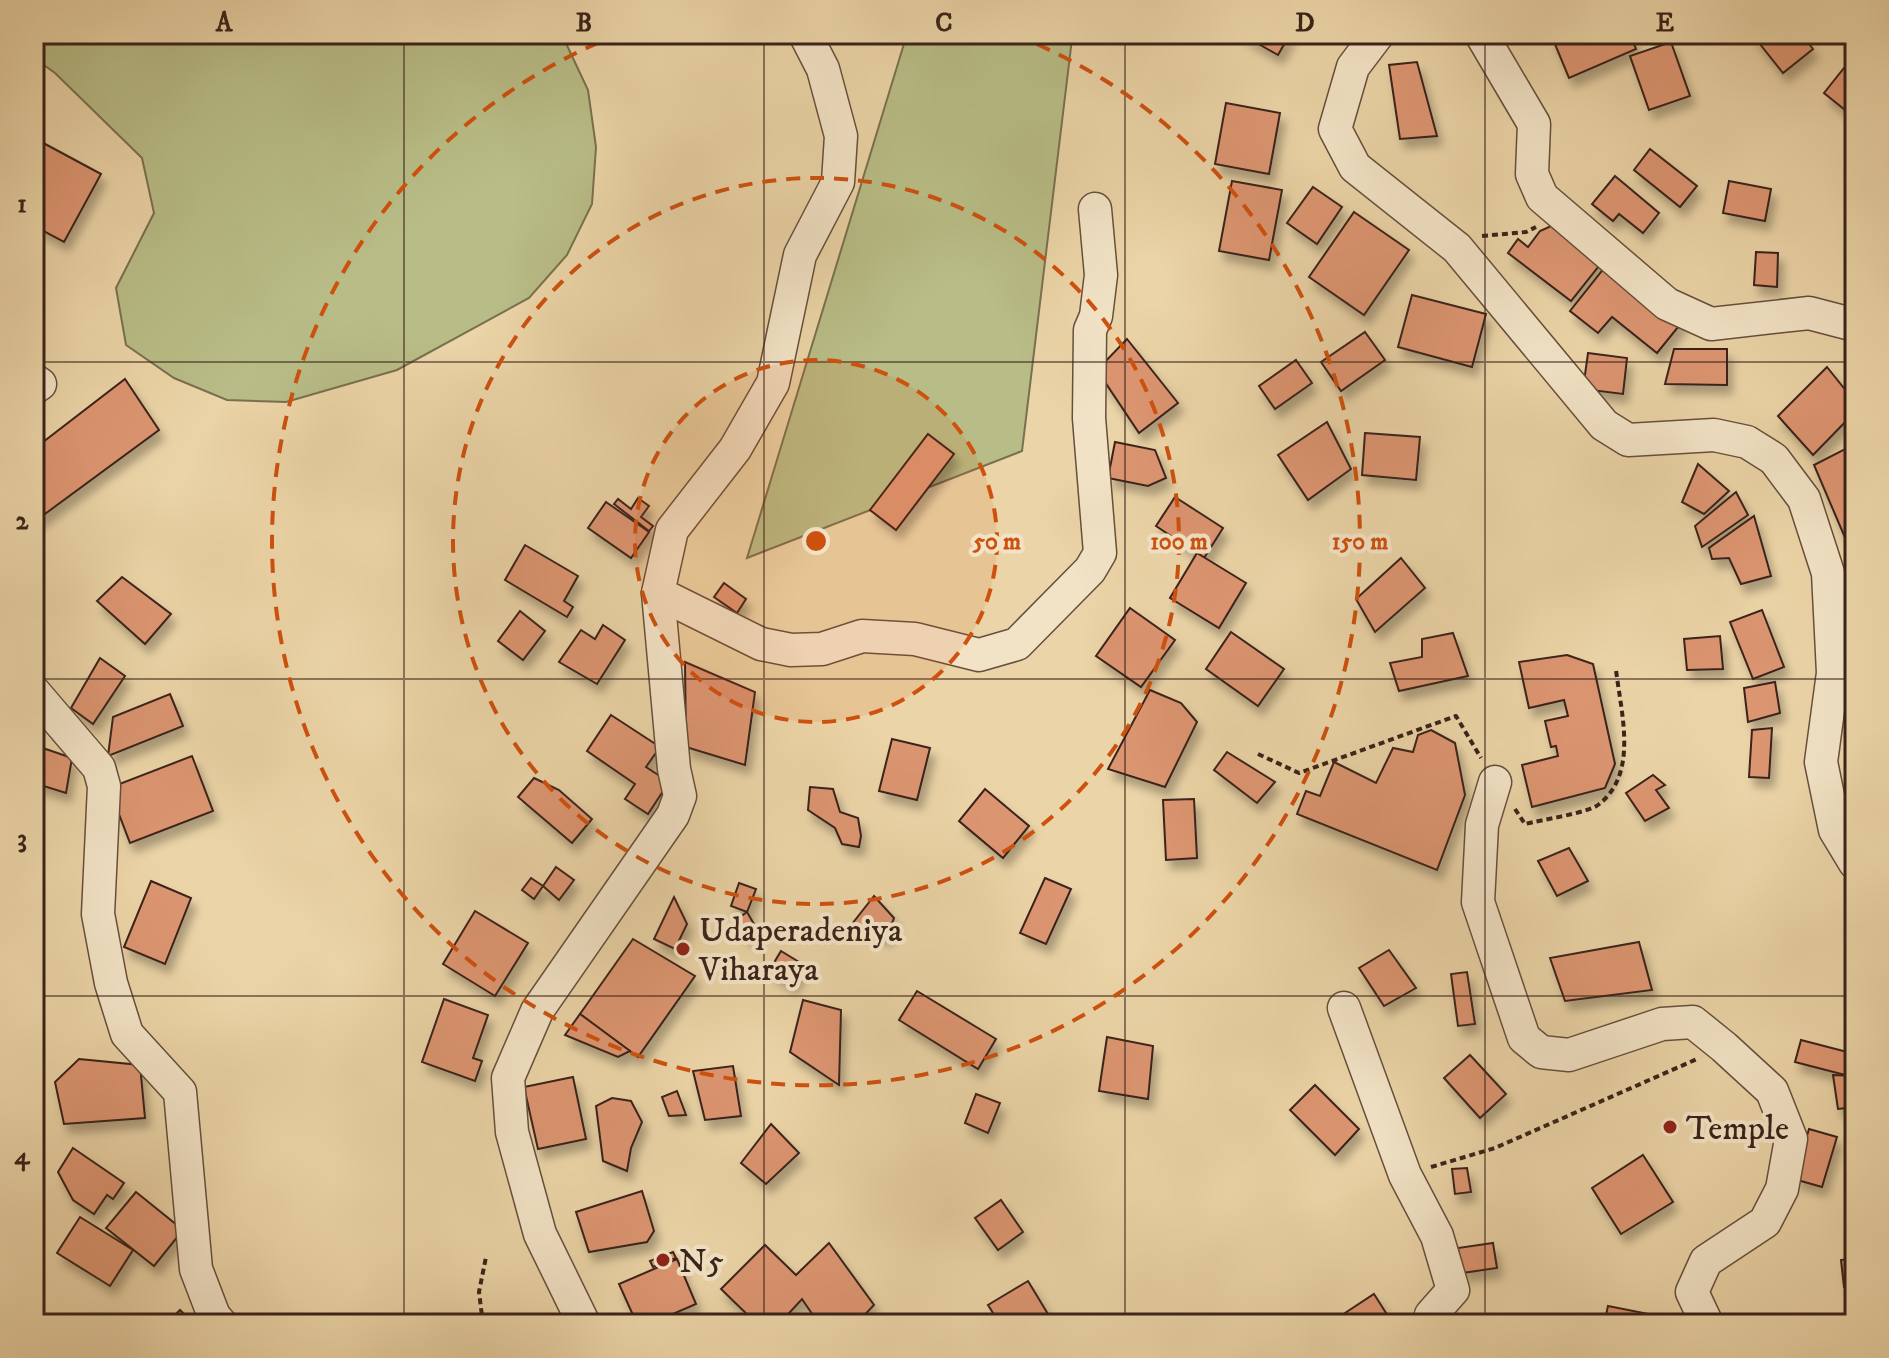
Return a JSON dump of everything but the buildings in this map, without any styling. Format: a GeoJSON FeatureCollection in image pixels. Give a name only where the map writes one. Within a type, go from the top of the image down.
{"type":"FeatureCollection","features":[{"type":"Feature","properties":{"kind":"street"},"geometry":{"type":"LineString","coordinates":[[584,1324],[540,1234],[512,1132],[508,1078],[537,1011],[673,815],[680,796],[674,769],[658,593],[672,530],[735,449],[773,383],[800,255],[838,182],[841,136],[823,69],[805,34]]}},
{"type":"Feature","properties":{"kind":"street"},"geometry":{"type":"LineString","coordinates":[[1378,34],[1353,67],[1335,129],[1355,167],[1457,248],[1604,425],[1628,440],[1714,435],[1747,442],[1774,459],[1804,499],[1828,573],[1833,673],[1821,762],[1835,830],[1855,863]]}},
{"type":"Feature","properties":{"kind":"street"},"geometry":{"type":"LineString","coordinates":[[1481,34],[1534,124],[1532,174],[1542,197],[1667,304],[1711,324],[1809,313],[1855,325]]}},
{"type":"Feature","properties":{"kind":"street"},"geometry":{"type":"LineString","coordinates":[[658,593],[761,644],[791,650],[822,649],[862,636],[915,639],[979,655],[1017,644],[1090,570],[1100,553],[1089,418],[1090,330],[1096,316],[1101,275],[1095,209]]}},
{"type":"Feature","properties":{"kind":"street"},"geometry":{"type":"LineString","coordinates":[[34,380],[40,384],[34,388]]}},
{"type":"Feature","properties":{"kind":"street"},"geometry":{"type":"LineString","coordinates":[[34,692],[99,768],[104,786],[98,914],[111,983],[127,1034],[180,1092],[196,1269],[214,1316],[221,1324]]}},
{"type":"Feature","properties":{"kind":"street"},"geometry":{"type":"LineString","coordinates":[[1495,782],[1482,825],[1478,902],[1524,1038],[1541,1052],[1569,1055],[1662,1024],[1693,1022],[1772,1091],[1791,1139],[1782,1189],[1765,1222],[1706,1261],[1692,1292],[1707,1324]]}},
{"type":"Feature","properties":{"kind":"street"},"geometry":{"type":"LineString","coordinates":[[1344,1008],[1405,1175],[1437,1236],[1453,1290],[1431,1315],[1435,1324]]}},
{"type":"Feature","properties":{"kind":"path"},"geometry":{"type":"LineString","coordinates":[[1457,248],[1477,236],[1526,232],[1563,215]]}},
{"type":"Feature","properties":{"kind":"path"},"geometry":{"type":"LineString","coordinates":[[1258,754],[1299,773],[1456,716],[1495,782],[1525,824],[1596,806],[1615,786],[1625,752],[1616,670]]}},
{"type":"Feature","properties":{"kind":"path"},"geometry":{"type":"LineString","coordinates":[[1405,1175],[1495,1148],[1724,1047]]}},
{"type":"Feature","properties":{"kind":"path"},"geometry":{"type":"LineString","coordinates":[[483,1324],[479,1292],[486,1257]]}},
{"type":"Feature","properties":{"kind":"green space"},"geometry":{"type":"Polygon","coordinates":[[[34,34],[556,34],[564,39],[588,90],[596,147],[592,204],[567,255],[529,298],[397,370],[286,402],[227,400],[174,378],[126,345],[116,288],[154,213],[142,158],[55,73],[34,58],[34,34]]]}},
{"type":"Feature","properties":{"kind":"green space"},"geometry":{"type":"Polygon","coordinates":[[[907,34],[1015,34],[1072,39],[1022,451],[747,558],[907,34]]]}},
{"type":"Feature","properties":{"kind":"place","name":"Udaperadeniya Viharaya"},"geometry":{"type":"Point","coordinates":[683,949]}},
{"type":"Feature","properties":{"kind":"place","name":"Temple"},"geometry":{"type":"Point","coordinates":[1670,1127]}},
{"type":"Feature","properties":{"kind":"place","name":"N5"},"geometry":{"type":"Point","coordinates":[663,1260]}}]}
